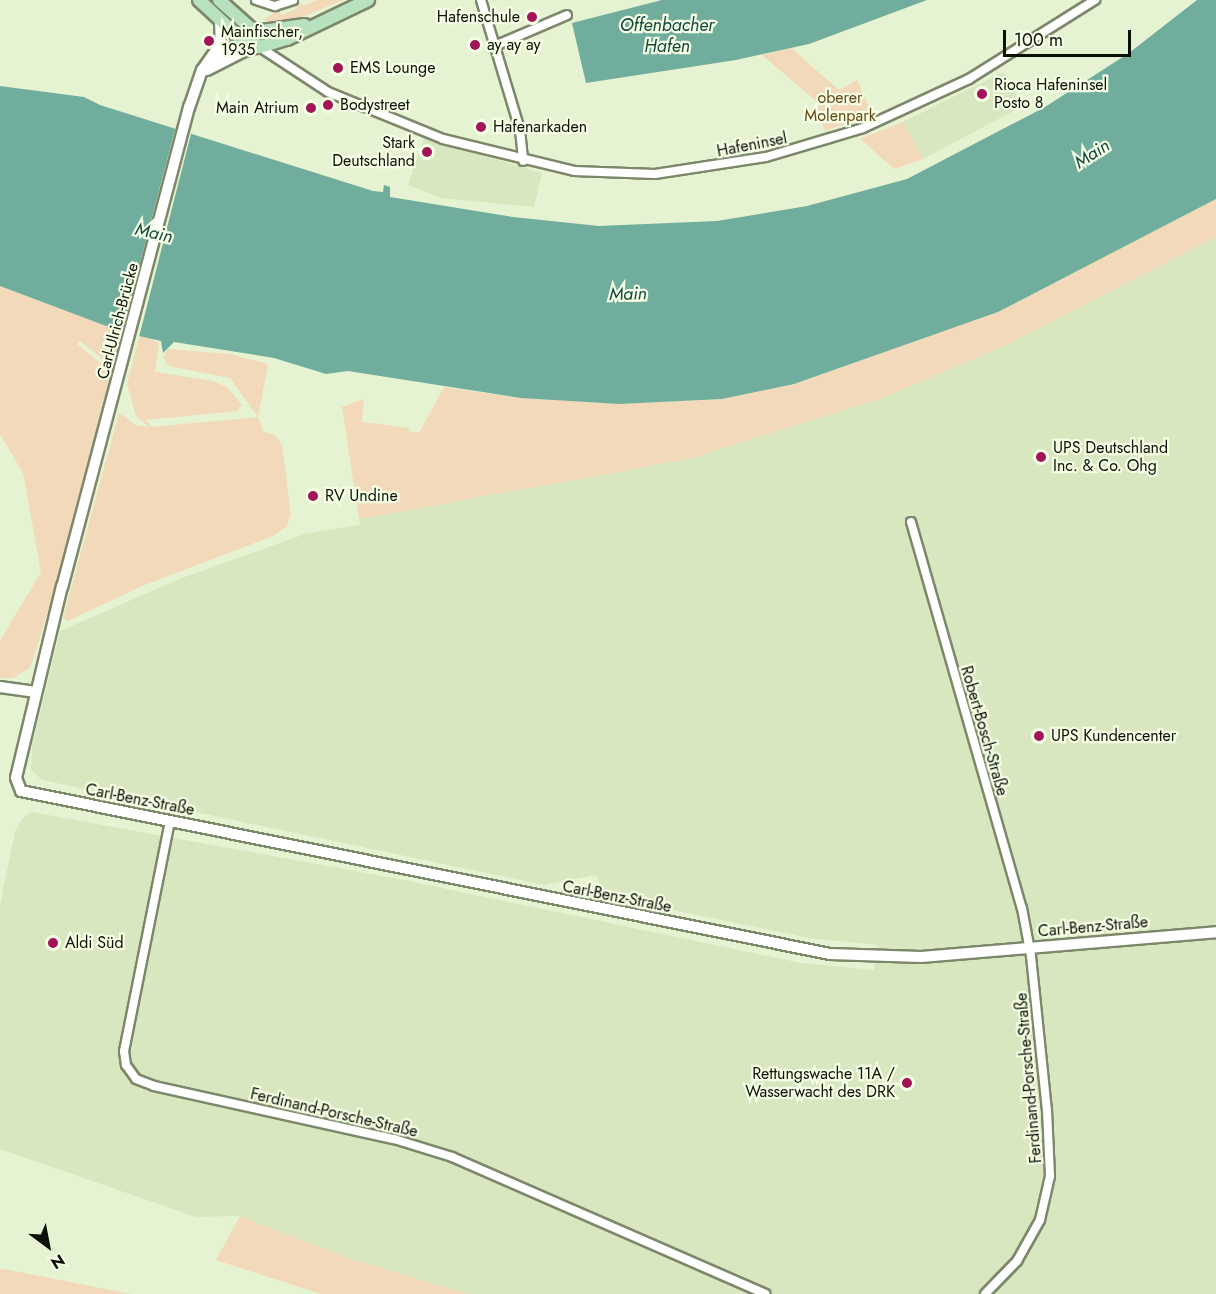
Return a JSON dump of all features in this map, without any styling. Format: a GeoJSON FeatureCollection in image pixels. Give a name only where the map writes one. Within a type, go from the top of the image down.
{"type":"FeatureCollection","features":[{"type":"Feature","properties":{"kind":"main road"},"geometry":{"type":"LineString","coordinates":[[199,0],[244,46]]}},
{"type":"Feature","properties":{"kind":"main road"},"geometry":{"type":"LineString","coordinates":[[219,0],[245,26],[265,33]]}},
{"type":"Feature","properties":{"kind":"main road"},"geometry":{"type":"LineString","coordinates":[[214,57],[244,46],[260,47],[287,39],[368,0]]}},
{"type":"Feature","properties":{"kind":"main road"},"geometry":{"type":"LineString","coordinates":[[214,57],[222,37],[220,20]]}},
{"type":"Feature","properties":{"kind":"main road"},"geometry":{"type":"LineString","coordinates":[[200,76],[265,33],[321,21]]}},
{"type":"Feature","properties":{"kind":"main road"},"geometry":{"type":"LineString","coordinates":[[244,46],[245,26]]}},
{"type":"Feature","properties":{"kind":"main road","name":"Carl-Ulrich-Brücke"},"geometry":{"type":"LineString","coordinates":[[19,789],[16,778],[36,692],[189,107],[200,76],[214,57]]}},
{"type":"Feature","properties":{"kind":"main road"},"geometry":{"type":"LineString","coordinates":[[0,687],[36,692]]}},
{"type":"Feature","properties":{"kind":"main road","name":"Carl-Benz-Straße"},"geometry":{"type":"LineString","coordinates":[[19,789],[30,795],[830,954],[921,957],[1216,932]]}},
{"type":"Feature","properties":{"kind":"street"},"geometry":{"type":"LineString","coordinates":[[256,0],[275,6],[293,0]]}},
{"type":"Feature","properties":{"kind":"street"},"geometry":{"type":"LineString","coordinates":[[481,0],[497,45],[524,146],[523,161]]}},
{"type":"Feature","properties":{"kind":"street","name":"Hafeninsel"},"geometry":{"type":"LineString","coordinates":[[260,47],[285,60],[311,83],[360,107],[427,134],[523,161],[580,172],[655,174],[741,162],[814,145],[884,119],[969,79],[1095,0]]}},
{"type":"Feature","properties":{"kind":"street"},"geometry":{"type":"LineString","coordinates":[[497,45],[567,15]]}},
{"type":"Feature","properties":{"kind":"street"},"geometry":{"type":"LineString","coordinates":[[285,60],[287,39]]}},
{"type":"Feature","properties":{"kind":"street","name":"Robert-Bosch-Straße"},"geometry":{"type":"LineString","coordinates":[[911,522],[1030,948]]}},
{"type":"Feature","properties":{"kind":"street","name":"Ferdinand-Porsche-Straße"},"geometry":{"type":"LineString","coordinates":[[170,821],[124,1051],[126,1065],[136,1078],[154,1086],[394,1139],[452,1157],[765,1294]]}},
{"type":"Feature","properties":{"kind":"street","name":"Ferdinand-Porsche-Straße"},"geometry":{"type":"LineString","coordinates":[[985,1294],[1026,1247],[1048,1190],[1047,1110],[1030,948]]}},
{"type":"Feature","properties":{"kind":"shaded area"},"geometry":{"type":"Polygon","coordinates":[[[1003,72],[1023,106],[923,159],[903,122],[1003,72]]]}},
{"type":"Feature","properties":{"kind":"shaded area"},"geometry":{"type":"Polygon","coordinates":[[[424,138],[542,173],[534,207],[441,198],[408,185],[424,138]]]}},
{"type":"Feature","properties":{"kind":"shaded area"},"geometry":{"type":"Polygon","coordinates":[[[1216,237],[1216,1294],[468,1294],[348,1258],[240,1216],[196,1217],[0,1149],[0,905],[15,831],[22,819],[32,812],[404,880],[801,963],[874,970],[878,945],[809,938],[604,896],[596,875],[544,885],[42,780],[31,770],[32,746],[60,631],[182,578],[305,534],[360,525],[359,519],[689,459],[882,398],[1004,346],[1216,237]]]}},
{"type":"Feature","properties":{"kind":"green space"},"geometry":{"type":"Polygon","coordinates":[[[317,0],[344,0],[292,21],[270,26],[264,19],[277,11],[282,15],[298,8],[294,3],[298,2],[302,6],[317,0]]]}},
{"type":"Feature","properties":{"kind":"green space","name":"oberer Molenpark"},"geometry":{"type":"Polygon","coordinates":[[[791,48],[839,90],[857,80],[872,114],[825,131],[817,107],[821,105],[762,55],[791,48]]]}},
{"type":"Feature","properties":{"kind":"green space"},"geometry":{"type":"Polygon","coordinates":[[[903,122],[923,159],[894,169],[860,139],[903,122]]]}},
{"type":"Feature","properties":{"kind":"green space"},"geometry":{"type":"Polygon","coordinates":[[[1216,199],[1216,237],[1004,346],[882,398],[689,459],[359,519],[342,407],[364,399],[362,422],[409,428],[409,431],[419,433],[444,387],[521,398],[619,404],[722,399],[794,384],[998,312],[1216,199]]]}},
{"type":"Feature","properties":{"kind":"green space"},"geometry":{"type":"Polygon","coordinates":[[[0,286],[122,332],[112,367],[80,341],[77,344],[111,372],[63,565],[30,668],[13,678],[0,678],[0,641],[41,572],[23,473],[0,434],[0,286]]]}},
{"type":"Feature","properties":{"kind":"green space"},"geometry":{"type":"Polygon","coordinates":[[[140,334],[159,343],[155,372],[213,381],[227,387],[242,405],[237,411],[146,420],[152,427],[258,417],[264,432],[275,435],[282,445],[291,515],[286,527],[273,536],[142,586],[68,621],[63,618],[119,413],[137,426],[149,427],[136,416],[127,384],[140,334]]]}},
{"type":"Feature","properties":{"kind":"green space"},"geometry":{"type":"Polygon","coordinates":[[[168,349],[229,354],[268,364],[258,417],[230,378],[168,366],[163,357],[168,349]]]}},
{"type":"Feature","properties":{"kind":"green space"},"geometry":{"type":"Polygon","coordinates":[[[240,1216],[348,1258],[468,1294],[321,1294],[216,1260],[240,1216]]]}},
{"type":"Feature","properties":{"kind":"green space"},"geometry":{"type":"Polygon","coordinates":[[[0,1270],[131,1294],[0,1294],[0,1270]]]}},
{"type":"Feature","properties":{"kind":"water","name":"Offenbacher Hafen"},"geometry":{"type":"Polygon","coordinates":[[[662,0],[927,0],[809,44],[736,60],[586,83],[572,23],[662,0]]]}},
{"type":"Feature","properties":{"kind":"water","name":"Main"},"geometry":{"type":"Polygon","coordinates":[[[1197,0],[1216,0],[1216,199],[998,312],[794,384],[722,399],[619,404],[521,398],[348,371],[326,374],[274,358],[174,342],[163,353],[161,341],[122,332],[0,286],[0,86],[84,97],[100,105],[373,191],[383,192],[384,185],[390,187],[390,197],[513,217],[599,226],[717,221],[807,206],[907,179],[1045,107],[1129,53],[1197,0]]]}},
{"type":"Feature","properties":{"kind":"pier"},"geometry":{"type":"Polygon","coordinates":[[[176,126],[192,130],[139,337],[121,335],[176,126]]]}},
{"type":"Feature","properties":{"kind":"place","name":"Hafenschule"},"geometry":{"type":"Point","coordinates":[532,17]}},
{"type":"Feature","properties":{"kind":"place","name":"Mainfischer, 1935"},"geometry":{"type":"Point","coordinates":[209,41]}},
{"type":"Feature","properties":{"kind":"place","name":"ay ay ay"},"geometry":{"type":"Point","coordinates":[475,45]}},
{"type":"Feature","properties":{"kind":"place","name":"EMS Lounge"},"geometry":{"type":"Point","coordinates":[338,68]}},
{"type":"Feature","properties":{"kind":"place","name":"Rioca Hafeninsel Posto 8"},"geometry":{"type":"Point","coordinates":[982,94]}},
{"type":"Feature","properties":{"kind":"place","name":"Bodystreet"},"geometry":{"type":"Point","coordinates":[328,105]}},
{"type":"Feature","properties":{"kind":"place","name":"Main Atrium"},"geometry":{"type":"Point","coordinates":[311,108]}},
{"type":"Feature","properties":{"kind":"place","name":"Hafenarkaden"},"geometry":{"type":"Point","coordinates":[481,127]}},
{"type":"Feature","properties":{"kind":"place","name":"Stark Deutschland"},"geometry":{"type":"Point","coordinates":[427,152]}},
{"type":"Feature","properties":{"kind":"place","name":"UPS Deutschland Inc. & Co. Ohg"},"geometry":{"type":"Point","coordinates":[1041,457]}},
{"type":"Feature","properties":{"kind":"place","name":"RV Undine"},"geometry":{"type":"Point","coordinates":[313,496]}},
{"type":"Feature","properties":{"kind":"place","name":"UPS Kundencenter"},"geometry":{"type":"Point","coordinates":[1039,736]}},
{"type":"Feature","properties":{"kind":"place","name":"Aldi Süd"},"geometry":{"type":"Point","coordinates":[53,943]}},
{"type":"Feature","properties":{"kind":"place","name":"Rettungswache 11A / Wasserwacht des DRK"},"geometry":{"type":"Point","coordinates":[907,1083]}}]}
